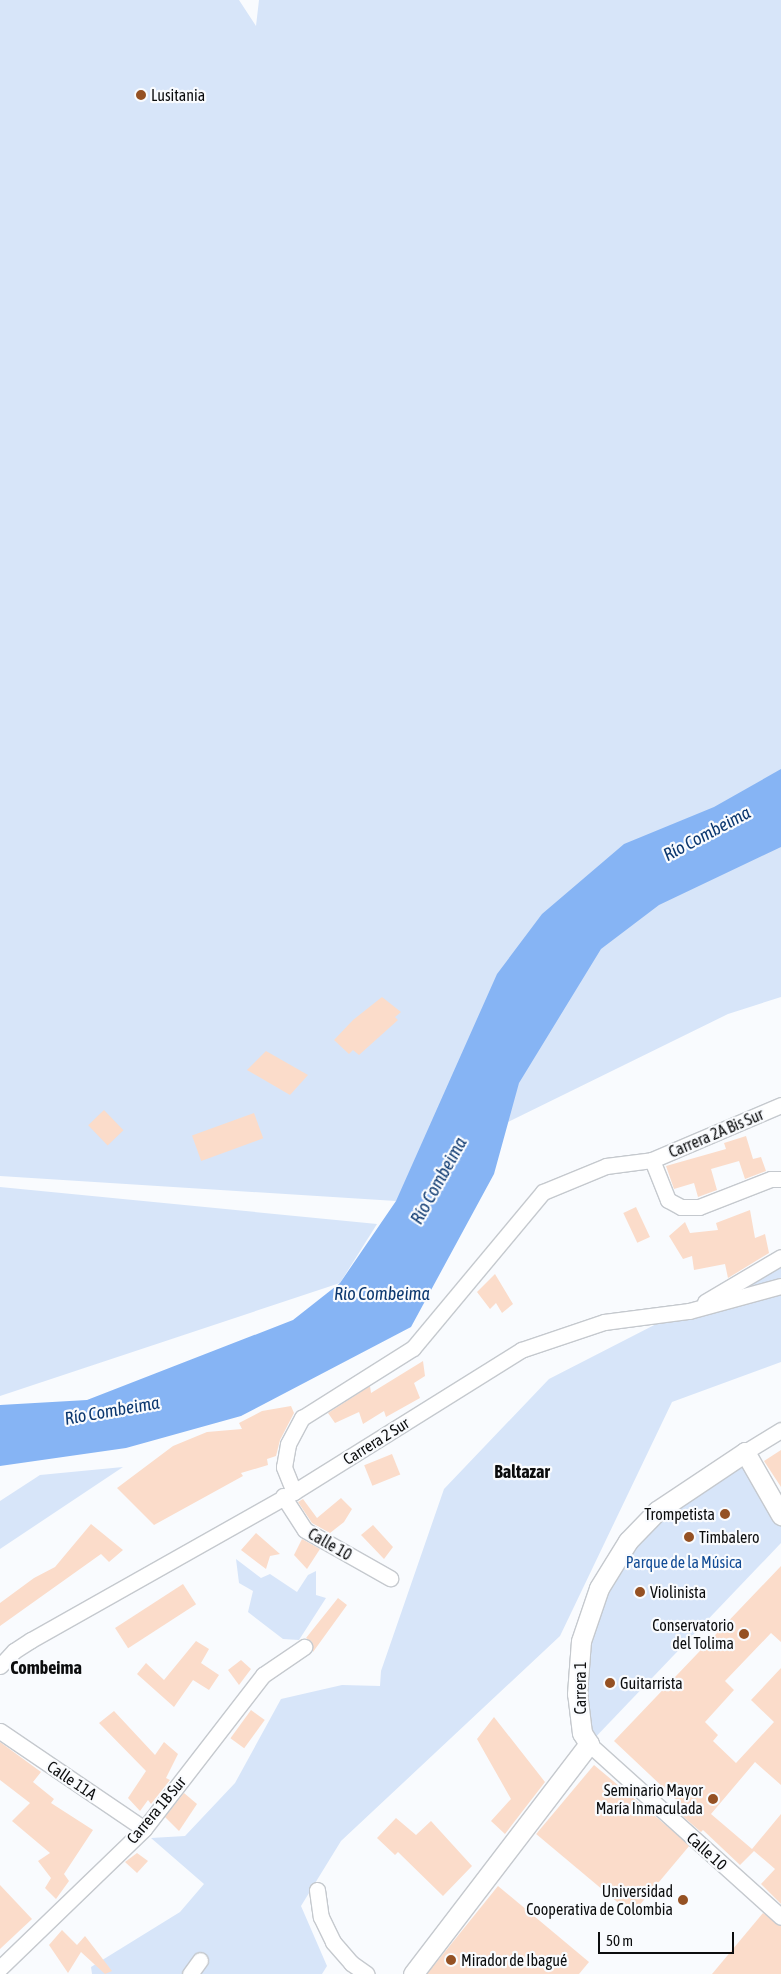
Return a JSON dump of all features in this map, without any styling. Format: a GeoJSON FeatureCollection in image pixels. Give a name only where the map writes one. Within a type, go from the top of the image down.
{"type":"FeatureCollection","features":[{"type":"Feature","properties":{"kind":"street","name":"Carrera 2A Bis Sur"},"geometry":{"type":"LineString","coordinates":[[288,1494],[284,1467],[288,1444],[302,1418],[413,1348],[543,1192],[606,1166],[652,1160],[781,1105]]}},
{"type":"Feature","properties":{"kind":"street"},"geometry":{"type":"LineString","coordinates":[[652,1160],[668,1200],[681,1208],[699,1207],[771,1179],[781,1179]]}},
{"type":"Feature","properties":{"kind":"street"},"geometry":{"type":"LineString","coordinates":[[689,1312],[781,1256]]}},
{"type":"Feature","properties":{"kind":"street","name":"Carrera 2 Sur"},"geometry":{"type":"LineString","coordinates":[[0,1666],[7,1653],[288,1494],[521,1350],[604,1322],[689,1312],[781,1286]]}},
{"type":"Feature","properties":{"kind":"street","name":"Carrera 1"},"geometry":{"type":"LineString","coordinates":[[589,1744],[582,1733],[578,1712],[577,1670],[582,1641],[599,1588],[628,1541],[657,1510],[781,1430]]}},
{"type":"Feature","properties":{"kind":"street"},"geometry":{"type":"LineString","coordinates":[[745,1452],[781,1515]]}},
{"type":"Feature","properties":{"kind":"street","name":"Calle 10"},"geometry":{"type":"LineString","coordinates":[[288,1494],[305,1530],[390,1578]]}},
{"type":"Feature","properties":{"kind":"street","name":"Carrera 1B Sur"},"geometry":{"type":"LineString","coordinates":[[0,1968],[144,1829],[263,1676],[304,1647]]}},
{"type":"Feature","properties":{"kind":"street","name":"Calle 11A"},"geometry":{"type":"LineString","coordinates":[[0,1730],[144,1829]]}},
{"type":"Feature","properties":{"kind":"street"},"geometry":{"type":"LineString","coordinates":[[413,1974],[589,1744]]}},
{"type":"Feature","properties":{"kind":"street","name":"Calle 10"},"geometry":{"type":"LineString","coordinates":[[589,1744],[781,1918]]}},
{"type":"Feature","properties":{"kind":"street"},"geometry":{"type":"LineString","coordinates":[[317,1890],[321,1917],[333,1942],[351,1963],[367,1974]]}},
{"type":"Feature","properties":{"kind":"street"},"geometry":{"type":"LineString","coordinates":[[190,1974],[200,1960]]}},
{"type":"Feature","properties":{"kind":"green space"},"geometry":{"type":"Polygon","coordinates":[[[0,0],[239,0],[256,26],[259,0],[781,0],[781,997],[728,1014],[508,1122],[396,1201],[0,1176],[0,0]]]}},
{"type":"Feature","properties":{"kind":"green space"},"geometry":{"type":"Polygon","coordinates":[[[0,1187],[377,1224],[340,1283],[0,1396],[0,1187]]]}},
{"type":"Feature","properties":{"kind":"green space"},"geometry":{"type":"Polygon","coordinates":[[[781,1260],[781,1362],[672,1402],[560,1636],[341,1841],[301,1906],[327,1966],[322,1974],[92,1974],[91,1967],[180,1912],[204,1884],[151,1838],[185,1836],[235,1783],[281,1699],[342,1685],[380,1686],[381,1671],[444,1489],[549,1379],[781,1260]]]}},
{"type":"Feature","properties":{"kind":"green space","name":"Parque de la Música"},"geometry":{"type":"Polygon","coordinates":[[[745,1452],[781,1515],[781,1543],[589,1744],[581,1641],[628,1541],[745,1452]]]}},
{"type":"Feature","properties":{"kind":"green space"},"geometry":{"type":"Polygon","coordinates":[[[123,1467],[0,1549],[0,1501],[40,1475],[123,1467]]]}},
{"type":"Feature","properties":{"kind":"green space"},"geometry":{"type":"Polygon","coordinates":[[[236,1559],[261,1578],[270,1574],[297,1592],[308,1575],[316,1571],[316,1595],[326,1598],[299,1640],[283,1639],[248,1612],[253,1591],[239,1583],[236,1559]]]}},
{"type":"Feature","properties":{"kind":"water","name":"Rio Combeima"},"geometry":{"type":"Polygon","coordinates":[[[781,769],[781,847],[659,905],[601,949],[519,1083],[494,1174],[411,1327],[241,1416],[126,1448],[0,1466],[0,1405],[87,1400],[293,1320],[340,1283],[396,1201],[497,974],[542,914],[624,844],[714,807],[781,769]]]}},
{"type":"Feature","properties":{"kind":"building"},"geometry":{"type":"Polygon","coordinates":[[[382,997],[401,1012],[395,1017],[398,1020],[359,1055],[353,1050],[349,1054],[334,1040],[353,1020],[382,997]]]}},
{"type":"Feature","properties":{"kind":"building"},"geometry":{"type":"Polygon","coordinates":[[[266,1051],[308,1075],[290,1095],[247,1070],[266,1051]]]}},
{"type":"Feature","properties":{"kind":"building"},"geometry":{"type":"Polygon","coordinates":[[[104,1110],[123,1130],[108,1145],[88,1125],[104,1110]]]}},
{"type":"Feature","properties":{"kind":"building"},"geometry":{"type":"Polygon","coordinates":[[[254,1113],[263,1138],[201,1161],[192,1136],[254,1113]]]}},
{"type":"Feature","properties":{"kind":"building"},"geometry":{"type":"Polygon","coordinates":[[[746,1136],[753,1159],[761,1157],[766,1171],[745,1179],[739,1161],[711,1169],[717,1190],[698,1197],[694,1183],[674,1189],[666,1166],[726,1149],[724,1143],[746,1136]]]}},
{"type":"Feature","properties":{"kind":"building"},"geometry":{"type":"Polygon","coordinates":[[[636,1207],[650,1237],[637,1243],[623,1213],[636,1207]]]}},
{"type":"Feature","properties":{"kind":"building"},"geometry":{"type":"Polygon","coordinates":[[[750,1210],[755,1238],[765,1234],[769,1253],[728,1278],[725,1264],[694,1270],[692,1256],[683,1259],[669,1236],[685,1222],[690,1233],[718,1230],[716,1223],[750,1210]]]}},
{"type":"Feature","properties":{"kind":"building"},"geometry":{"type":"Polygon","coordinates":[[[495,1274],[513,1304],[502,1313],[496,1303],[490,1309],[477,1292],[495,1274]]]}},
{"type":"Feature","properties":{"kind":"building"},"geometry":{"type":"Polygon","coordinates":[[[423,1361],[425,1376],[414,1383],[420,1398],[386,1417],[384,1411],[363,1424],[359,1412],[335,1423],[328,1413],[370,1386],[371,1393],[423,1361]]]}},
{"type":"Feature","properties":{"kind":"building"},"geometry":{"type":"Polygon","coordinates":[[[291,1406],[294,1413],[280,1440],[276,1456],[267,1459],[268,1465],[241,1473],[243,1476],[154,1525],[117,1488],[173,1446],[207,1432],[242,1429],[239,1423],[262,1411],[291,1406]]]}},
{"type":"Feature","properties":{"kind":"building"},"geometry":{"type":"Polygon","coordinates":[[[781,1450],[781,1487],[764,1461],[781,1450]]]}},
{"type":"Feature","properties":{"kind":"building"},"geometry":{"type":"Polygon","coordinates":[[[392,1454],[400,1474],[372,1486],[364,1465],[392,1454]]]}},
{"type":"Feature","properties":{"kind":"building"},"geometry":{"type":"Polygon","coordinates":[[[341,1498],[352,1509],[344,1522],[330,1533],[312,1523],[298,1502],[303,1499],[317,1518],[341,1498]]]}},
{"type":"Feature","properties":{"kind":"building"},"geometry":{"type":"Polygon","coordinates":[[[91,1524],[123,1550],[109,1562],[101,1554],[0,1626],[0,1603],[34,1578],[55,1567],[91,1524]]]}},
{"type":"Feature","properties":{"kind":"building"},"geometry":{"type":"Polygon","coordinates":[[[373,1525],[393,1547],[384,1559],[361,1535],[373,1525]]]}},
{"type":"Feature","properties":{"kind":"building"},"geometry":{"type":"Polygon","coordinates":[[[256,1533],[280,1554],[270,1556],[266,1569],[241,1550],[256,1533]]]}},
{"type":"Feature","properties":{"kind":"building"},"geometry":{"type":"Polygon","coordinates":[[[302,1539],[320,1549],[307,1569],[294,1555],[302,1539]]]}},
{"type":"Feature","properties":{"kind":"building","name":"Conservatorio del Tolima"},"geometry":{"type":"Polygon","coordinates":[[[781,1566],[781,1642],[771,1633],[725,1681],[734,1690],[705,1722],[718,1735],[713,1741],[736,1763],[774,1722],[751,1700],[781,1668],[781,1785],[755,1762],[711,1814],[752,1849],[781,1814],[781,1904],[761,1884],[775,1869],[754,1851],[740,1865],[703,1830],[701,1832],[680,1814],[685,1808],[614,1741],[781,1566]]]}},
{"type":"Feature","properties":{"kind":"building"},"geometry":{"type":"Polygon","coordinates":[[[183,1584],[196,1604],[128,1648],[115,1628],[183,1584]]]}},
{"type":"Feature","properties":{"kind":"building"},"geometry":{"type":"Polygon","coordinates":[[[338,1598],[347,1605],[313,1652],[312,1642],[306,1638],[338,1598]]]}},
{"type":"Feature","properties":{"kind":"building"},"geometry":{"type":"Polygon","coordinates":[[[196,1641],[209,1649],[201,1663],[219,1675],[209,1690],[193,1680],[174,1707],[137,1674],[146,1663],[164,1680],[196,1641]]]}},
{"type":"Feature","properties":{"kind":"building"},"geometry":{"type":"Polygon","coordinates":[[[241,1660],[251,1669],[239,1685],[228,1670],[241,1660]]]}},
{"type":"Feature","properties":{"kind":"building"},"geometry":{"type":"Polygon","coordinates":[[[251,1710],[265,1720],[244,1748],[230,1738],[251,1710]]]}},
{"type":"Feature","properties":{"kind":"building"},"geometry":{"type":"Polygon","coordinates":[[[114,1711],[155,1755],[164,1742],[178,1754],[166,1778],[170,1780],[151,1804],[148,1800],[140,1811],[128,1798],[146,1771],[99,1723],[114,1711]]]}},
{"type":"Feature","properties":{"kind":"building"},"geometry":{"type":"Polygon","coordinates":[[[494,1717],[545,1782],[505,1834],[491,1821],[511,1799],[477,1739],[494,1717]]]}},
{"type":"Feature","properties":{"kind":"building"},"geometry":{"type":"Polygon","coordinates":[[[0,1742],[41,1772],[33,1782],[54,1799],[51,1803],[93,1830],[64,1874],[69,1881],[56,1899],[45,1888],[51,1878],[38,1861],[50,1853],[12,1821],[30,1803],[0,1780],[0,1742]]]}},
{"type":"Feature","properties":{"kind":"building"},"geometry":{"type":"Polygon","coordinates":[[[594,1765],[690,1845],[632,1914],[536,1834],[594,1765]]]}},
{"type":"Feature","properties":{"kind":"building"},"geometry":{"type":"Polygon","coordinates":[[[184,1793],[197,1804],[179,1831],[165,1817],[184,1793]]]}},
{"type":"Feature","properties":{"kind":"building"},"geometry":{"type":"Polygon","coordinates":[[[396,1818],[416,1835],[431,1821],[472,1866],[443,1896],[398,1852],[395,1855],[377,1838],[396,1818]]]}},
{"type":"Feature","properties":{"kind":"building"},"geometry":{"type":"Polygon","coordinates":[[[137,1853],[148,1861],[137,1873],[125,1862],[137,1853]]]}},
{"type":"Feature","properties":{"kind":"building"},"geometry":{"type":"Polygon","coordinates":[[[0,1885],[32,1919],[0,1949],[0,1885]]]}},
{"type":"Feature","properties":{"kind":"building"},"geometry":{"type":"Polygon","coordinates":[[[498,1886],[589,1962],[579,1974],[427,1974],[498,1886]]]}},
{"type":"Feature","properties":{"kind":"building"},"geometry":{"type":"Polygon","coordinates":[[[763,1913],[781,1926],[781,1974],[712,1974],[763,1913]]]}},
{"type":"Feature","properties":{"kind":"building"},"geometry":{"type":"Polygon","coordinates":[[[62,1930],[77,1945],[85,1936],[112,1971],[105,1974],[81,1952],[68,1973],[49,1945],[62,1930]]]}},
{"type":"Feature","properties":{"kind":"place","name":"Lusitania"},"geometry":{"type":"Point","coordinates":[141,95]}},
{"type":"Feature","properties":{"kind":"place","name":"Trompetista"},"geometry":{"type":"Point","coordinates":[725,1514]}},
{"type":"Feature","properties":{"kind":"place","name":"Timbalero"},"geometry":{"type":"Point","coordinates":[689,1537]}},
{"type":"Feature","properties":{"kind":"place","name":"Violinista"},"geometry":{"type":"Point","coordinates":[640,1592]}},
{"type":"Feature","properties":{"kind":"place","name":"Conservatorio del Tolima"},"geometry":{"type":"Point","coordinates":[744,1634]}},
{"type":"Feature","properties":{"kind":"place","name":"Guitarrista"},"geometry":{"type":"Point","coordinates":[610,1683]}},
{"type":"Feature","properties":{"kind":"place","name":"Seminario Mayor María Inmaculada"},"geometry":{"type":"Point","coordinates":[713,1799]}},
{"type":"Feature","properties":{"kind":"place","name":"Universidad Cooperativa de Colombia"},"geometry":{"type":"Point","coordinates":[683,1900]}},
{"type":"Feature","properties":{"kind":"place","name":"Mirador de Ibagué"},"geometry":{"type":"Point","coordinates":[451,1960]}},
{"type":"Feature","properties":{"kind":"district","name":"Baltazar"},"geometry":{"type":"Point","coordinates":[522,1472]}},
{"type":"Feature","properties":{"kind":"district","name":"Combeima"},"geometry":{"type":"Point","coordinates":[46,1668]}},
{"type":"Feature","properties":{"kind":"water label","name":"Río Combeima"},"geometry":{"type":"Point","coordinates":[707,834]}},
{"type":"Feature","properties":{"kind":"water label","name":"Río Combeima"},"geometry":{"type":"Point","coordinates":[439,1181]}},
{"type":"Feature","properties":{"kind":"water label","name":"Río Combeima"},"geometry":{"type":"Point","coordinates":[112,1411]}}]}
